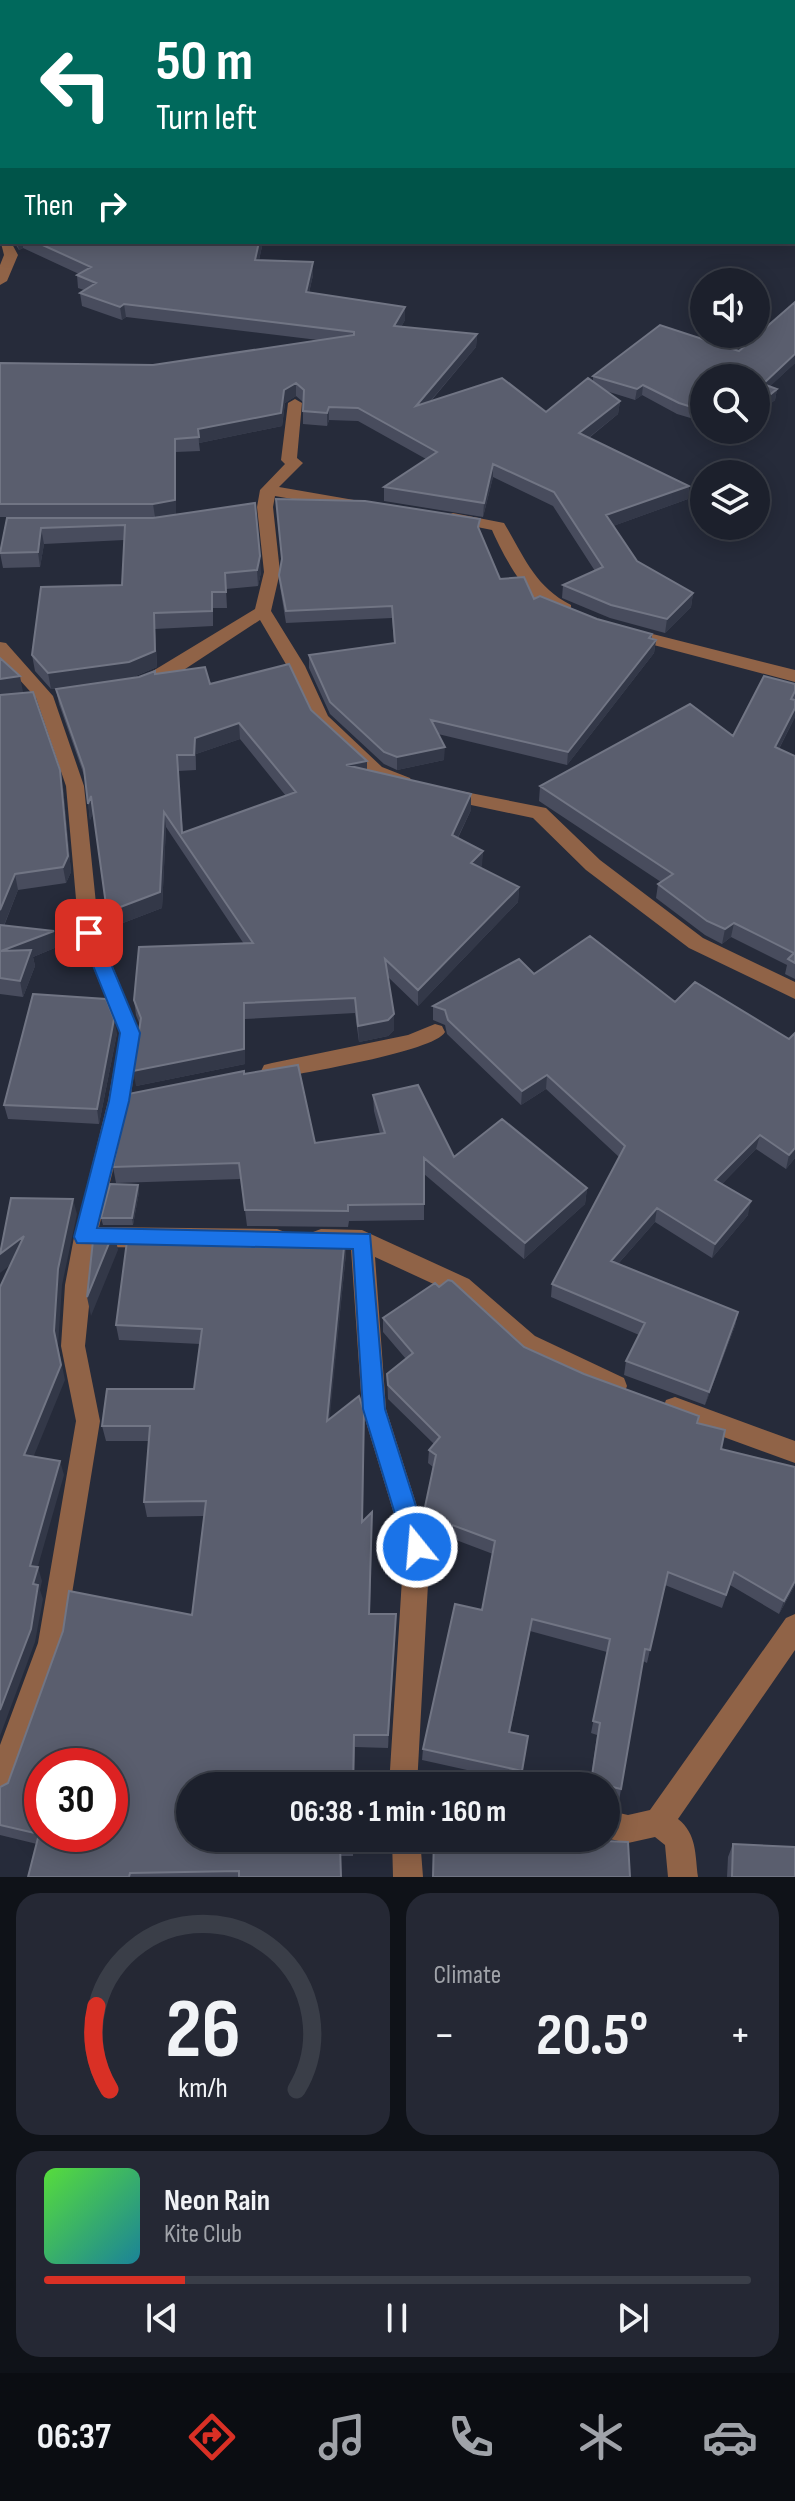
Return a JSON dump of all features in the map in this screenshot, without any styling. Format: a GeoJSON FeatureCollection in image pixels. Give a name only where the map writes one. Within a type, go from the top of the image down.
{"type":"FeatureCollection","features":[{"type":"Feature","properties":{"kind":"street"},"geometry":{"type":"LineString","coordinates":[[0,281],[11,262],[5,244]]}},
{"type":"Feature","properties":{"kind":"street"},"geometry":{"type":"LineString","coordinates":[[261,502],[295,463],[289,460],[295,403]]}},
{"type":"Feature","properties":{"kind":"street"},"geometry":{"type":"LineString","coordinates":[[261,502],[367,507]]}},
{"type":"Feature","properties":{"kind":"street"},"geometry":{"type":"LineString","coordinates":[[261,502],[272,572],[263,611],[296,666],[320,719],[376,771],[410,785],[483,804],[539,813],[593,865],[696,943],[795,991]]}},
{"type":"Feature","properties":{"kind":"street"},"geometry":{"type":"LineString","coordinates":[[440,516],[498,526],[521,571],[545,601],[589,619]]}},
{"type":"Feature","properties":{"kind":"street"},"geometry":{"type":"LineString","coordinates":[[121,687],[135,686],[170,671],[263,611]]}},
{"type":"Feature","properties":{"kind":"street"},"geometry":{"type":"LineString","coordinates":[[618,630],[795,676]]}},
{"type":"Feature","properties":{"kind":"street"},"geometry":{"type":"LineString","coordinates":[[0,647],[44,696],[75,786],[89,933],[130,1033],[119,1101],[85,1237],[73,1346],[88,1421],[51,1643],[0,1784]]}},
{"type":"Feature","properties":{"kind":"street"},"geometry":{"type":"LineString","coordinates":[[250,1075],[412,1042],[435,1032]]}},
{"type":"Feature","properties":{"kind":"street"},"geometry":{"type":"LineString","coordinates":[[119,1101],[148,1095]]}},
{"type":"Feature","properties":{"kind":"street"},"geometry":{"type":"LineString","coordinates":[[85,1237],[362,1240],[461,1286],[527,1343],[592,1377],[631,1392]]}},
{"type":"Feature","properties":{"kind":"street"},"geometry":{"type":"LineString","coordinates":[[362,1240],[374,1409],[417,1547],[404,1772]]}},
{"type":"Feature","properties":{"kind":"street"},"geometry":{"type":"LineString","coordinates":[[658,1402],[795,1452]]}},
{"type":"Feature","properties":{"kind":"street"},"geometry":{"type":"LineString","coordinates":[[620,1827],[628,1829],[659,1822],[795,1627]]}},
{"type":"Feature","properties":{"kind":"street"},"geometry":{"type":"LineString","coordinates":[[659,1822],[679,1838],[683,1877]]}},
{"type":"Feature","properties":{"kind":"street"},"geometry":{"type":"LineString","coordinates":[[407,1852],[408,1877]]}},
{"type":"Feature","properties":{"kind":"building"},"geometry":{"type":"Polygon","coordinates":[[[40,244],[259,244],[255,260],[313,262],[306,292],[405,307],[394,326],[477,334],[416,406],[502,378],[546,412],[588,378],[620,401],[579,433],[689,486],[606,515],[637,561],[693,593],[667,619],[611,605],[563,585],[603,567],[554,492],[493,464],[484,503],[384,487],[437,452],[358,408],[329,407],[327,413],[303,411],[304,390],[296,383],[284,390],[281,413],[198,429],[199,437],[175,439],[175,500],[153,504],[0,504],[0,363],[153,365],[354,335],[354,332],[124,304],[120,307],[80,293],[96,283],[77,275],[91,267],[40,244]]]}},
{"type":"Feature","properties":{"kind":"building"},"geometry":{"type":"Polygon","coordinates":[[[795,302],[795,354],[770,377],[770,364],[690,364],[690,407],[643,385],[637,389],[593,376],[660,325],[690,335],[690,348],[730,348],[739,351],[742,348],[770,348],[770,324],[795,302]]]}},
{"type":"Feature","properties":{"kind":"building"},"geometry":{"type":"Polygon","coordinates":[[[276,499],[365,501],[480,519],[478,527],[500,579],[524,577],[534,599],[540,596],[597,619],[652,634],[649,638],[656,640],[568,752],[431,720],[445,747],[397,757],[384,752],[330,702],[309,655],[395,643],[392,606],[286,611],[279,575],[282,559],[276,499]]]}},
{"type":"Feature","properties":{"kind":"building"},"geometry":{"type":"Polygon","coordinates":[[[255,503],[260,556],[257,570],[225,573],[226,592],[212,592],[212,611],[154,613],[155,651],[129,662],[48,673],[32,655],[41,587],[122,585],[125,525],[41,528],[38,552],[0,553],[7,518],[153,518],[255,503]]]}},
{"type":"Feature","properties":{"kind":"building"},"geometry":{"type":"Polygon","coordinates":[[[0,658],[20,676],[0,679],[0,658]]]}},
{"type":"Feature","properties":{"kind":"building"},"geometry":{"type":"Polygon","coordinates":[[[289,664],[311,710],[367,761],[346,765],[471,794],[452,835],[483,851],[471,863],[519,887],[418,990],[385,959],[394,1014],[388,1020],[358,1026],[355,998],[244,1003],[244,1049],[133,1071],[141,1018],[134,1000],[139,947],[253,943],[164,812],[160,892],[107,912],[91,796],[88,804],[84,769],[56,689],[139,677],[155,671],[155,674],[205,667],[210,684],[289,664]],[[239,723],[195,738],[194,755],[177,755],[182,833],[296,792],[239,723]]]}},
{"type":"Feature","properties":{"kind":"building"},"geometry":{"type":"Polygon","coordinates":[[[764,676],[795,684],[791,699],[795,700],[795,708],[775,747],[795,756],[795,963],[788,959],[794,953],[734,923],[725,929],[707,921],[658,884],[673,874],[540,786],[690,704],[733,736],[764,676]]]}},
{"type":"Feature","properties":{"kind":"building"},"geometry":{"type":"Polygon","coordinates":[[[33,692],[60,770],[68,856],[63,867],[15,874],[0,910],[0,695],[33,692]]]}},
{"type":"Feature","properties":{"kind":"building"},"geometry":{"type":"Polygon","coordinates":[[[0,925],[54,931],[1,951],[31,950],[20,981],[0,978],[0,925]]]}},
{"type":"Feature","properties":{"kind":"building"},"geometry":{"type":"Polygon","coordinates":[[[590,936],[675,1002],[695,982],[789,1039],[795,1033],[795,1148],[789,1155],[760,1135],[715,1180],[751,1201],[715,1244],[657,1208],[611,1261],[738,1312],[709,1392],[626,1361],[645,1323],[552,1284],[625,1146],[547,1075],[522,1091],[448,1020],[445,1010],[433,1006],[519,959],[534,974],[590,936]]]}},
{"type":"Feature","properties":{"kind":"building"},"geometry":{"type":"Polygon","coordinates":[[[33,994],[106,999],[114,1019],[97,1109],[4,1105],[33,994]]]}},
{"type":"Feature","properties":{"kind":"building"},"geometry":{"type":"Polygon","coordinates":[[[298,1065],[315,1143],[385,1133],[373,1095],[418,1085],[454,1157],[502,1119],[587,1188],[525,1243],[424,1158],[424,1204],[348,1205],[348,1211],[245,1210],[239,1163],[113,1167],[128,1094],[244,1071],[244,1074],[298,1065]]]}},
{"type":"Feature","properties":{"kind":"building"},"geometry":{"type":"Polygon","coordinates":[[[110,1184],[138,1185],[132,1218],[101,1218],[110,1184]]]}},
{"type":"Feature","properties":{"kind":"building"},"geometry":{"type":"Polygon","coordinates":[[[11,1198],[73,1199],[58,1269],[54,1331],[61,1365],[24,1455],[60,1461],[30,1566],[38,1567],[33,1584],[38,1585],[31,1629],[0,1710],[0,1287],[24,1236],[0,1254],[11,1198]]]}},
{"type":"Feature","properties":{"kind":"building"},"geometry":{"type":"Polygon","coordinates":[[[94,1231],[114,1231],[87,1297],[94,1231]]]}},
{"type":"Feature","properties":{"kind":"building"},"geometry":{"type":"Polygon","coordinates":[[[249,1236],[345,1237],[327,1421],[359,1396],[364,1412],[362,1522],[372,1512],[369,1614],[396,1614],[388,1735],[354,1735],[353,1772],[176,1772],[176,1852],[340,1852],[341,1877],[239,1877],[239,1871],[130,1873],[129,1877],[28,1877],[34,1852],[128,1852],[128,1748],[24,1748],[24,1831],[0,1825],[0,1787],[8,1783],[63,1631],[69,1591],[192,1615],[206,1501],[144,1502],[150,1426],[102,1426],[107,1389],[194,1389],[202,1329],[116,1325],[127,1241],[250,1247],[249,1236]]]}},
{"type":"Feature","properties":{"kind":"building"},"geometry":{"type":"Polygon","coordinates":[[[448,1280],[452,1281],[524,1347],[584,1374],[699,1416],[697,1423],[725,1430],[721,1449],[795,1467],[795,1581],[784,1601],[734,1572],[726,1595],[668,1572],[650,1650],[645,1649],[621,1789],[620,1772],[593,1772],[600,1723],[593,1721],[610,1639],[532,1619],[509,1732],[528,1736],[522,1771],[423,1749],[455,1604],[482,1610],[495,1541],[428,1516],[425,1507],[436,1455],[429,1450],[440,1437],[388,1385],[387,1374],[413,1353],[383,1318],[435,1283],[439,1287],[448,1280]]]}},
{"type":"Feature","properties":{"kind":"building"},"geometry":{"type":"Polygon","coordinates":[[[620,1842],[628,1842],[630,1877],[433,1877],[434,1852],[620,1852],[620,1842]]]}},
{"type":"Feature","properties":{"kind":"building"},"geometry":{"type":"Polygon","coordinates":[[[733,1844],[795,1847],[795,1877],[732,1877],[733,1844]]]}},
{"type":"Feature","properties":{"kind":"route"},"geometry":{"type":"LineString","coordinates":[[89,933],[130,1033],[119,1101],[85,1237],[362,1240],[374,1409],[417,1547]]}}]}
